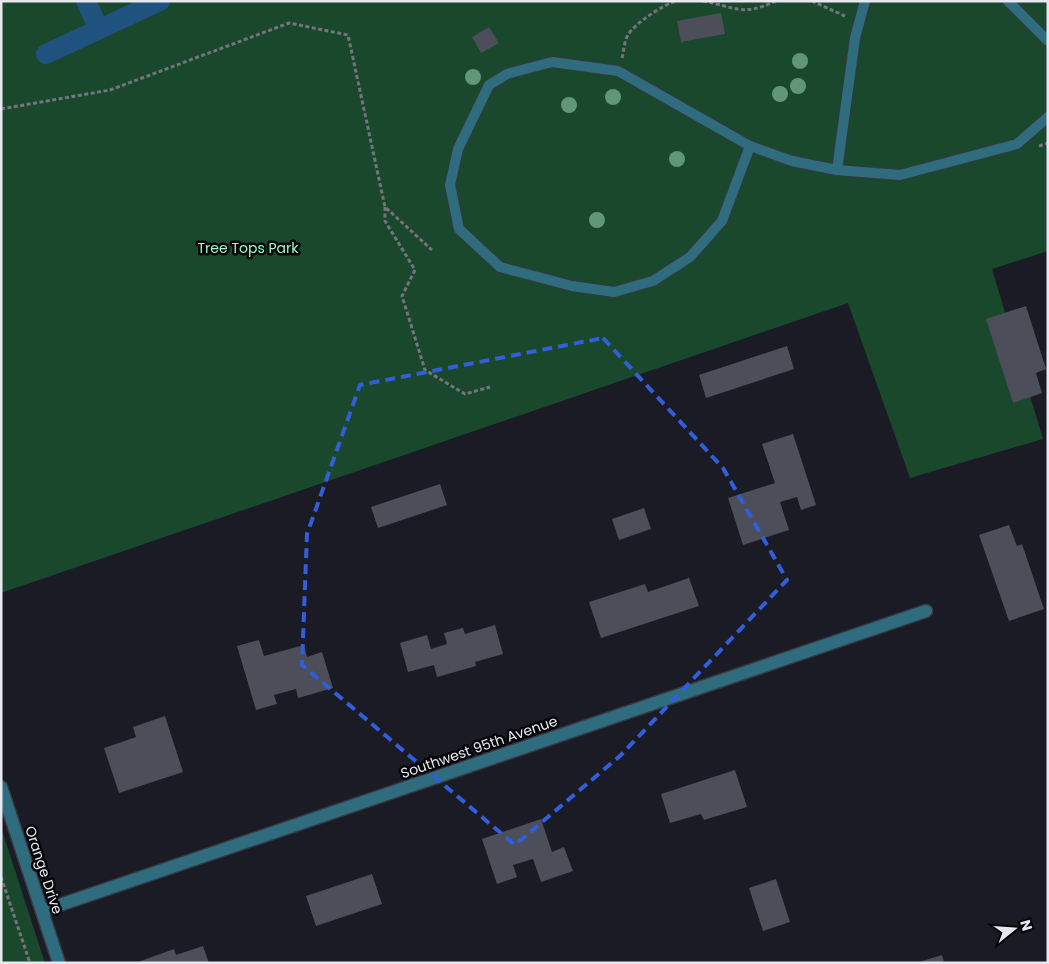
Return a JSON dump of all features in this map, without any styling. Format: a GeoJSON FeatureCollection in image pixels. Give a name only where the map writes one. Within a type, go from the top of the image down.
{"type":"FeatureCollection","features":[{"type":"Feature","properties":{"kind":"street","name":"Southwest 95th Avenue"},"geometry":{"type":"LineString","coordinates":[[42,910],[926,611]]}},
{"type":"Feature","properties":{"kind":"street","name":"Orange Drive"},"geometry":{"type":"LineString","coordinates":[[1,787],[59,963]]}},
{"type":"Feature","properties":{"kind":"lane"},"geometry":{"type":"LineString","coordinates":[[837,170],[859,23],[865,1]]}},
{"type":"Feature","properties":{"kind":"lane"},"geometry":{"type":"LineString","coordinates":[[1008,1],[1048,41]]}},
{"type":"Feature","properties":{"kind":"lane"},"geometry":{"type":"LineString","coordinates":[[750,146],[722,221],[690,257],[653,281],[614,292],[572,286],[500,267],[458,229],[450,185],[458,149],[489,85],[507,74],[552,62],[618,71],[750,146],[792,161],[837,170],[900,175],[924,169],[1017,144],[1048,117]]}},
{"type":"Feature","properties":{"kind":"path"},"geometry":{"type":"LineString","coordinates":[[618,71],[628,34],[643,20],[668,2],[677,1]]}},
{"type":"Feature","properties":{"kind":"path"},"geometry":{"type":"LineString","coordinates":[[703,1],[735,11],[760,9],[776,1]]}},
{"type":"Feature","properties":{"kind":"path"},"geometry":{"type":"LineString","coordinates":[[812,1],[859,23]]}},
{"type":"Feature","properties":{"kind":"path"},"geometry":{"type":"LineString","coordinates":[[1,109],[110,90],[289,23],[348,35],[385,207],[384,221],[415,270],[402,296],[425,370],[465,394],[490,387]]}},
{"type":"Feature","properties":{"kind":"path"},"geometry":{"type":"LineString","coordinates":[[385,207],[432,250]]}},
{"type":"Feature","properties":{"kind":"path"},"geometry":{"type":"LineString","coordinates":[[1,877],[30,963]]}},
{"type":"Feature","properties":{"kind":"highlighted area"},"geometry":{"type":"Polygon","coordinates":[[[603,338],[723,468],[787,580],[621,755],[515,845],[302,665],[307,534],[360,385],[603,338]]]}},
{"type":"Feature","properties":{"kind":"green space","name":"Tree Tops Park"},"geometry":{"type":"Polygon","coordinates":[[[1,1],[1048,1],[1048,251],[992,269],[1043,439],[910,478],[848,303],[1,593],[1,1]]]}},
{"type":"Feature","properties":{"kind":"green space"},"geometry":{"type":"Polygon","coordinates":[[[1,827],[45,963],[1,963],[1,827]]]}},
{"type":"Feature","properties":{"kind":"building"},"geometry":{"type":"Polygon","coordinates":[[[721,13],[725,34],[681,42],[677,21],[721,13]]]}},
{"type":"Feature","properties":{"kind":"building"},"geometry":{"type":"Polygon","coordinates":[[[489,27],[499,43],[481,53],[472,37],[489,27]]]}},
{"type":"Feature","properties":{"kind":"building"},"geometry":{"type":"Polygon","coordinates":[[[1026,306],[1046,369],[1036,373],[1042,393],[1013,403],[986,319],[1026,306]]]}},
{"type":"Feature","properties":{"kind":"building"},"geometry":{"type":"Polygon","coordinates":[[[787,346],[794,369],[706,398],[699,375],[787,346]]]}},
{"type":"Feature","properties":{"kind":"building"},"geometry":{"type":"Polygon","coordinates":[[[793,434],[816,505],[801,510],[797,497],[780,502],[789,530],[743,545],[728,498],[775,483],[762,444],[793,434]]]}},
{"type":"Feature","properties":{"kind":"building"},"geometry":{"type":"Polygon","coordinates":[[[440,484],[447,505],[378,528],[371,507],[440,484]]]}},
{"type":"Feature","properties":{"kind":"building"},"geometry":{"type":"Polygon","coordinates":[[[644,508],[651,529],[619,540],[612,519],[644,508]]]}},
{"type":"Feature","properties":{"kind":"building"},"geometry":{"type":"Polygon","coordinates":[[[1009,525],[1017,546],[1022,544],[1044,609],[1009,621],[979,535],[1009,525]]]}},
{"type":"Feature","properties":{"kind":"building"},"geometry":{"type":"Polygon","coordinates":[[[689,578],[699,606],[601,638],[589,602],[645,584],[648,592],[689,578]]]}},
{"type":"Feature","properties":{"kind":"building"},"geometry":{"type":"Polygon","coordinates":[[[495,625],[503,654],[475,662],[476,666],[437,677],[434,665],[408,672],[400,643],[427,635],[431,649],[447,644],[444,633],[463,628],[465,634],[495,625]]]}},
{"type":"Feature","properties":{"kind":"building"},"geometry":{"type":"Polygon","coordinates":[[[259,640],[264,656],[304,645],[307,657],[322,652],[333,688],[298,698],[296,689],[274,695],[277,704],[256,710],[237,646],[259,640]]]}},
{"type":"Feature","properties":{"kind":"building"},"geometry":{"type":"Polygon","coordinates":[[[165,716],[183,772],[119,793],[104,748],[136,737],[133,727],[165,716]]]}},
{"type":"Feature","properties":{"kind":"building"},"geometry":{"type":"Polygon","coordinates":[[[735,770],[747,807],[704,820],[701,814],[670,823],[661,794],[735,770]]]}},
{"type":"Feature","properties":{"kind":"building"},"geometry":{"type":"Polygon","coordinates":[[[541,819],[552,852],[564,847],[573,871],[541,882],[533,859],[513,865],[517,877],[497,884],[482,839],[541,819]]]}},
{"type":"Feature","properties":{"kind":"building"},"geometry":{"type":"Polygon","coordinates":[[[372,874],[382,904],[316,926],[306,896],[372,874]]]}},
{"type":"Feature","properties":{"kind":"building"},"geometry":{"type":"Polygon","coordinates":[[[776,879],[790,922],[763,931],[749,888],[776,879]]]}},
{"type":"Feature","properties":{"kind":"building"},"geometry":{"type":"Polygon","coordinates":[[[203,946],[209,963],[135,963],[174,949],[176,955],[203,946]]]}},
{"type":"Feature","properties":{"kind":"building"},"geometry":{"type":"Polygon","coordinates":[[[942,955],[944,963],[919,963],[919,962],[942,955]]]}},
{"type":"Feature","properties":{"kind":"waterway"},"geometry":{"type":"LineString","coordinates":[[86,1],[99,29]]}},
{"type":"Feature","properties":{"kind":"waterway"},"geometry":{"type":"LineString","coordinates":[[46,54],[160,1]]}}]}
